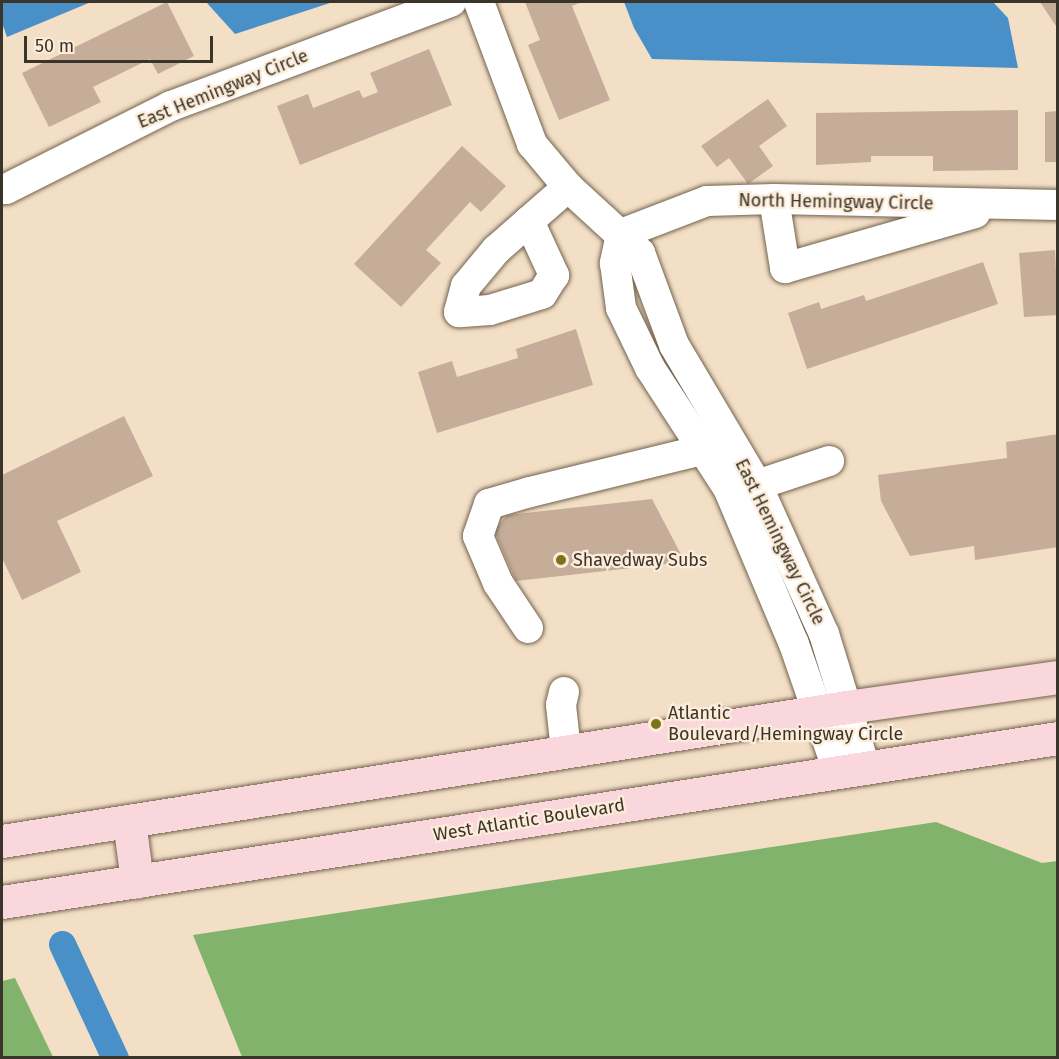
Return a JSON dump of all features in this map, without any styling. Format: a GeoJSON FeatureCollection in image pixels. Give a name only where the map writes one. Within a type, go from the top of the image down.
{"type":"FeatureCollection","features":[{"type":"Feature","properties":{"kind":"main road"},"geometry":{"type":"LineString","coordinates":[[2,841],[566,751],[1058,677]]}},
{"type":"Feature","properties":{"kind":"main road","name":"West Atlantic Boulevard"},"geometry":{"type":"LineString","coordinates":[[2,902],[1058,738]]}},
{"type":"Feature","properties":{"kind":"main road"},"geometry":{"type":"LineString","coordinates":[[129,821],[137,881]]}},
{"type":"Feature","properties":{"kind":"street","name":"East Hemingway Circle"},"geometry":{"type":"LineString","coordinates":[[2,189],[171,106],[451,2]]}},
{"type":"Feature","properties":{"kind":"street","name":"East Hemingway Circle"},"geometry":{"type":"LineString","coordinates":[[479,2],[532,144],[568,187],[640,253],[674,345],[742,486],[766,574],[832,710],[852,769]]}},
{"type":"Feature","properties":{"kind":"street"},"geometry":{"type":"LineString","coordinates":[[529,221],[568,187]]}},
{"type":"Feature","properties":{"kind":"street"},"geometry":{"type":"LineString","coordinates":[[774,199],[785,268],[1003,205]]}},
{"type":"Feature","properties":{"kind":"street","name":"North Hemingway Circle"},"geometry":{"type":"LineString","coordinates":[[621,234],[707,201],[774,199],[1058,205]]}},
{"type":"Feature","properties":{"kind":"street","name":"East Hemingway Circle"},"geometry":{"type":"LineString","coordinates":[[621,234],[615,263],[621,308],[650,368],[702,450],[742,486]]}},
{"type":"Feature","properties":{"kind":"street"},"geometry":{"type":"LineString","coordinates":[[528,627],[498,583],[478,536],[489,504],[702,450]]}},
{"type":"Feature","properties":{"kind":"street"},"geometry":{"type":"LineString","coordinates":[[742,486],[829,462]]}},
{"type":"Feature","properties":{"kind":"street"},"geometry":{"type":"LineString","coordinates":[[564,692],[561,705],[566,751]]}},
{"type":"Feature","properties":{"kind":"green space"},"geometry":{"type":"Polygon","coordinates":[[[936,822],[1042,863],[1057,861],[1057,1057],[242,1057],[193,935],[936,822]]]}},
{"type":"Feature","properties":{"kind":"green space"},"geometry":{"type":"Polygon","coordinates":[[[15,978],[53,1057],[2,1057],[2,981],[15,978]]]}},
{"type":"Feature","properties":{"kind":"water"},"geometry":{"type":"Polygon","coordinates":[[[2,2],[91,2],[7,37],[2,23],[2,2]]]}},
{"type":"Feature","properties":{"kind":"water"},"geometry":{"type":"Polygon","coordinates":[[[206,2],[333,2],[235,34],[206,2]]]}},
{"type":"Feature","properties":{"kind":"water"},"geometry":{"type":"Polygon","coordinates":[[[624,2],[993,2],[1008,18],[1018,68],[652,59],[634,28],[624,2]]]}},
{"type":"Feature","properties":{"kind":"building"},"geometry":{"type":"Polygon","coordinates":[[[167,2],[194,56],[158,74],[150,59],[93,87],[101,102],[49,127],[22,73],[167,2]]]}},
{"type":"Feature","properties":{"kind":"building"},"geometry":{"type":"Polygon","coordinates":[[[525,2],[582,2],[572,6],[610,100],[559,120],[528,45],[540,40],[525,2]]]}},
{"type":"Feature","properties":{"kind":"building"},"geometry":{"type":"Polygon","coordinates":[[[1040,2],[1058,2],[1058,29],[1040,2]]]}},
{"type":"Feature","properties":{"kind":"building"},"geometry":{"type":"Polygon","coordinates":[[[429,49],[452,105],[300,165],[277,106],[308,94],[313,108],[359,90],[363,98],[378,92],[370,73],[429,49]]]}},
{"type":"Feature","properties":{"kind":"building"},"geometry":{"type":"Polygon","coordinates":[[[768,99],[787,126],[759,146],[773,166],[748,184],[729,158],[717,167],[701,146],[768,99]]]}},
{"type":"Feature","properties":{"kind":"building"},"geometry":{"type":"Polygon","coordinates":[[[1018,110],[1018,170],[933,171],[933,156],[871,156],[871,162],[816,165],[816,113],[1018,110]]]}},
{"type":"Feature","properties":{"kind":"building"},"geometry":{"type":"Polygon","coordinates":[[[1058,111],[1058,162],[1045,162],[1045,112],[1058,111]]]}},
{"type":"Feature","properties":{"kind":"building"},"geometry":{"type":"Polygon","coordinates":[[[462,146],[506,186],[481,212],[470,202],[426,250],[441,263],[401,307],[354,264],[462,146]]]}},
{"type":"Feature","properties":{"kind":"building"},"geometry":{"type":"Polygon","coordinates":[[[1055,250],[1058,315],[1024,317],[1019,253],[1055,250]]]}},
{"type":"Feature","properties":{"kind":"building"},"geometry":{"type":"Polygon","coordinates":[[[983,262],[998,304],[807,369],[788,313],[819,302],[821,309],[864,295],[866,301],[983,262]]]}},
{"type":"Feature","properties":{"kind":"building"},"geometry":{"type":"Polygon","coordinates":[[[576,329],[593,385],[437,433],[418,372],[452,361],[457,377],[518,358],[516,349],[576,329]]]}},
{"type":"Feature","properties":{"kind":"building"},"geometry":{"type":"Polygon","coordinates":[[[124,416],[153,476],[57,521],[81,572],[22,600],[2,558],[2,475],[124,416]]]}},
{"type":"Feature","properties":{"kind":"building"},"geometry":{"type":"Polygon","coordinates":[[[1058,434],[1058,547],[975,560],[974,546],[910,556],[881,501],[878,475],[1007,458],[1006,442],[1058,434]]]}},
{"type":"Feature","properties":{"kind":"building"},"geometry":{"type":"Polygon","coordinates":[[[652,499],[685,562],[516,581],[494,530],[507,515],[652,499]]]}},
{"type":"Feature","properties":{"kind":"waterway"},"geometry":{"type":"LineString","coordinates":[[62,944],[115,1058]]}},
{"type":"Feature","properties":{"kind":"place","name":"Shavedway Subs"},"geometry":{"type":"Point","coordinates":[561,560]}},
{"type":"Feature","properties":{"kind":"place","name":"Atlantic Boulevard/Hemingway Circle"},"geometry":{"type":"Point","coordinates":[656,724]}}]}
